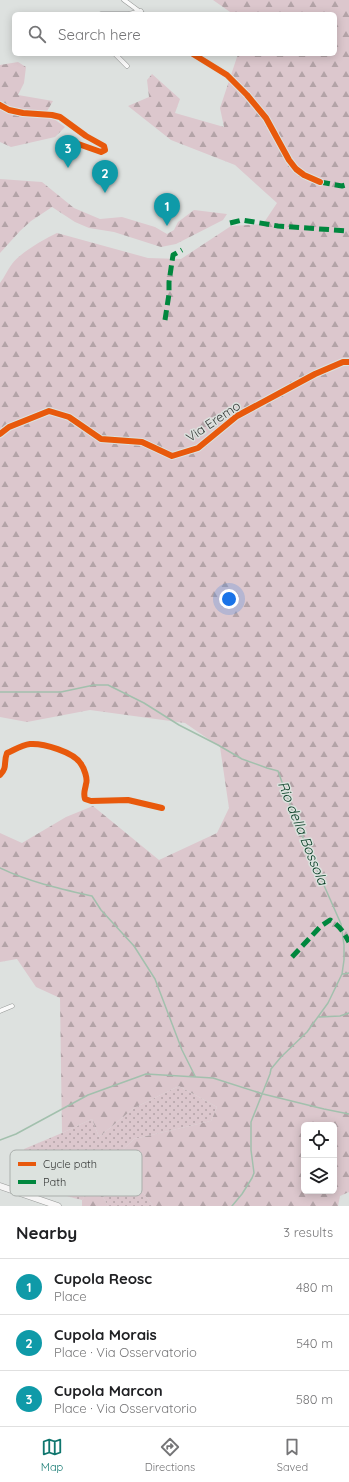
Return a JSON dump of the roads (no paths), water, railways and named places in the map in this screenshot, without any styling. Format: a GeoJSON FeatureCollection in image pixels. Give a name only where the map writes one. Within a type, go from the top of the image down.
{"type":"FeatureCollection","features":[{"type":"Feature","properties":{"kind":"main road"},"geometry":{"type":"LineString","coordinates":[[0,1186],[10,1189]]}},
{"type":"Feature","properties":{"kind":"main road"},"geometry":{"type":"LineString","coordinates":[[29,1196],[58,1206]]}},
{"type":"Feature","properties":{"kind":"street"},"geometry":{"type":"LineString","coordinates":[[124,0],[141,12]]}},
{"type":"Feature","properties":{"kind":"street"},"geometry":{"type":"LineString","coordinates":[[117,56],[127,66]]}},
{"type":"Feature","properties":{"kind":"street"},"geometry":{"type":"LineString","coordinates":[[196,56],[227,75],[242,90],[266,118],[288,160],[304,175],[320,182]]}},
{"type":"Feature","properties":{"kind":"street"},"geometry":{"type":"LineString","coordinates":[[0,105],[7,109],[23,113],[60,117],[86,136],[104,146],[105,150],[101,152],[67,140]]}},
{"type":"Feature","properties":{"kind":"street","name":"Via Eremo"},"geometry":{"type":"LineString","coordinates":[[0,434],[9,427],[49,411],[69,417],[101,439],[142,442],[172,456],[198,448],[237,416],[315,374],[343,362],[349,362]]}},
{"type":"Feature","properties":{"kind":"street"},"geometry":{"type":"LineString","coordinates":[[0,775],[5,771],[5,759],[7,753],[17,748],[31,744],[60,749],[81,763],[87,783],[83,792],[85,799],[92,801],[128,800],[162,808]]}},
{"type":"Feature","properties":{"kind":"street"},"geometry":{"type":"LineString","coordinates":[[0,1011],[12,1006]]}},
{"type":"Feature","properties":{"kind":"waterway","name":"Rio della Bossola"},"geometry":{"type":"LineString","coordinates":[[0,692],[61,692],[94,685],[108,685],[144,703],[179,725],[242,759],[278,771],[297,824],[341,924],[344,945],[344,960],[342,974],[328,1003],[307,1032],[281,1057],[271,1069],[251,1122],[251,1150],[254,1173],[242,1194],[232,1206]]}},
{"type":"Feature","properties":{"kind":"waterway"},"geometry":{"type":"LineString","coordinates":[[0,868],[34,881],[92,896],[101,910],[134,946],[155,979],[182,1050],[195,1076]]}},
{"type":"Feature","properties":{"kind":"waterway","name":"Rio della Bossola"},"geometry":{"type":"LineString","coordinates":[[343,974],[349,973]]}},
{"type":"Feature","properties":{"kind":"waterway"},"geometry":{"type":"LineString","coordinates":[[319,1017],[340,1016],[349,1013]]}},
{"type":"Feature","properties":{"kind":"waterway"},"geometry":{"type":"LineString","coordinates":[[0,1140],[16,1134],[88,1095],[146,1074],[213,1078],[263,1094],[349,1114]]}},
{"type":"Feature","properties":{"kind":"place","name":"Cupola Marcon"},"geometry":{"type":"Point","coordinates":[68,168]}},
{"type":"Feature","properties":{"kind":"place","name":"Cupola Morais"},"geometry":{"type":"Point","coordinates":[105,193]}},
{"type":"Feature","properties":{"kind":"place","name":"Cupola Reosc"},"geometry":{"type":"Point","coordinates":[167,226]}}]}
